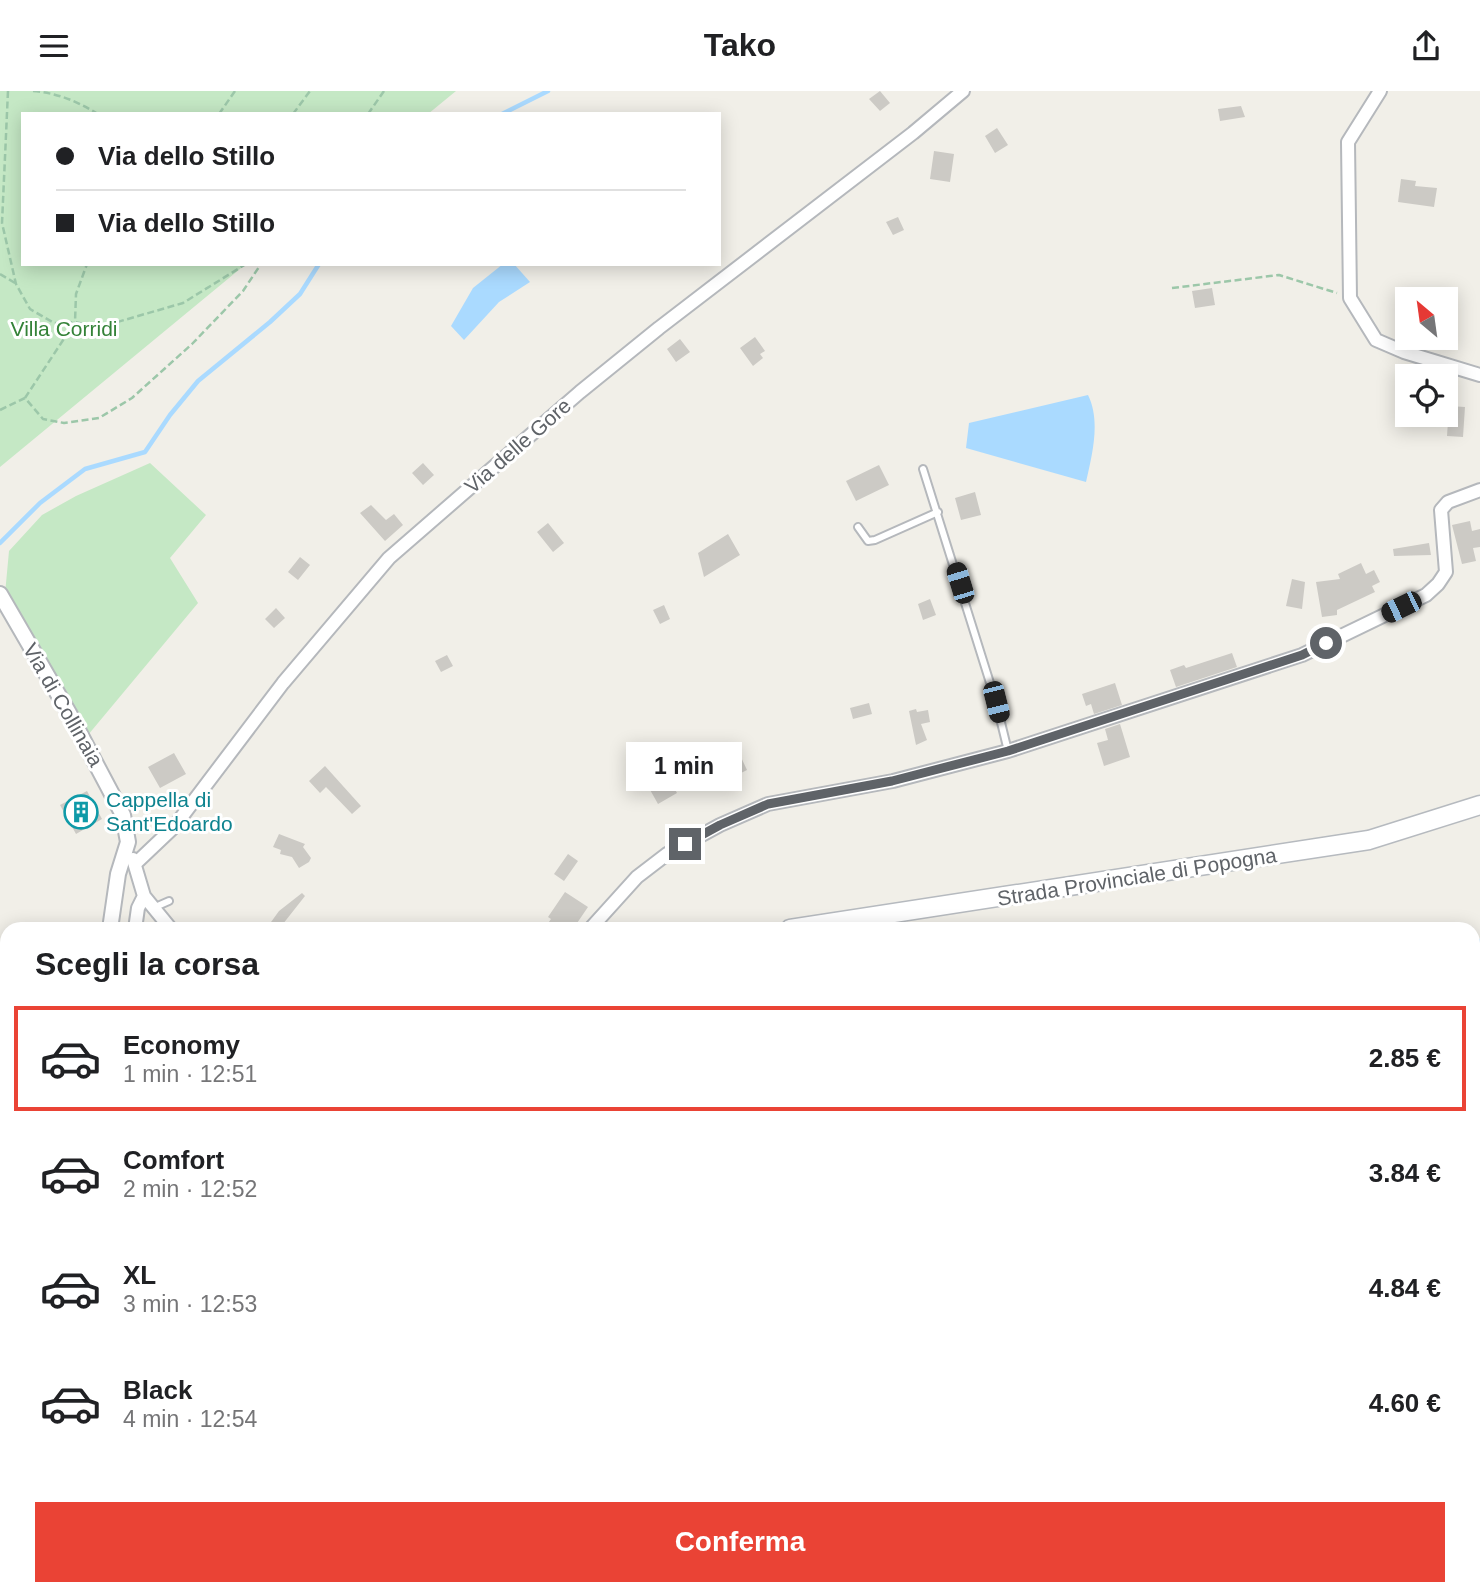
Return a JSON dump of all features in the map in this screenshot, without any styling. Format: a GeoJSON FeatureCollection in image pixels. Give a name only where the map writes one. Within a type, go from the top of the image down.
{"type":"FeatureCollection","features":[{"type":"Feature","properties":{"kind":"main road","name":"Strada Provinciale di Popogna"},"geometry":{"type":"LineString","coordinates":[[836,922],[1369,840],[1480,805]]}},
{"type":"Feature","properties":{"kind":"street","name":"Via delle Gore"},"geometry":{"type":"LineString","coordinates":[[135,864],[174,827],[283,684],[389,558],[580,392],[659,328],[902,142],[963,91]]}},
{"type":"Feature","properties":{"kind":"street"},"geometry":{"type":"LineString","coordinates":[[1380,91],[1348,142],[1350,297],[1376,340],[1404,352],[1480,375]]}},
{"type":"Feature","properties":{"kind":"street"},"geometry":{"type":"LineString","coordinates":[[596,922],[637,877],[667,854],[720,825],[768,804],[892,781],[1008,751],[1302,655],[1426,595],[1446,572],[1441,510],[1448,502],[1480,490]]}},
{"type":"Feature","properties":{"kind":"street","name":"Via di Collinaia"},"geometry":{"type":"LineString","coordinates":[[0,594],[103,775],[123,815],[144,896],[166,922]]}},
{"type":"Feature","properties":{"kind":"street"},"geometry":{"type":"LineString","coordinates":[[111,922],[118,874],[128,842]]}},
{"type":"Feature","properties":{"kind":"street"},"geometry":{"type":"LineString","coordinates":[[136,922],[138,908],[144,896]]}},
{"type":"Feature","properties":{"kind":"lane"},"geometry":{"type":"LineString","coordinates":[[923,469],[996,702],[1008,751]]}},
{"type":"Feature","properties":{"kind":"lane"},"geometry":{"type":"LineString","coordinates":[[858,527],[868,541],[875,540],[937,512]]}},
{"type":"Feature","properties":{"kind":"lane"},"geometry":{"type":"LineString","coordinates":[[153,908],[169,901]]}},
{"type":"Feature","properties":{"kind":"path"},"geometry":{"type":"LineString","coordinates":[[8,91],[2,223],[16,284],[30,309],[54,323],[75,322],[93,326],[114,323],[183,303],[243,266]]}},
{"type":"Feature","properties":{"kind":"path"},"geometry":{"type":"LineString","coordinates":[[33,91],[54,93],[95,112]]}},
{"type":"Feature","properties":{"kind":"path"},"geometry":{"type":"LineString","coordinates":[[220,112],[234,91]]}},
{"type":"Feature","properties":{"kind":"path"},"geometry":{"type":"LineString","coordinates":[[294,112],[310,91]]}},
{"type":"Feature","properties":{"kind":"path"},"geometry":{"type":"LineString","coordinates":[[369,112],[384,91]]}},
{"type":"Feature","properties":{"kind":"path"},"geometry":{"type":"LineString","coordinates":[[0,410],[25,398],[75,322],[76,294],[86,266]]}},
{"type":"Feature","properties":{"kind":"path"},"geometry":{"type":"LineString","coordinates":[[25,398],[43,419],[64,423],[99,418],[132,398],[192,344],[243,291],[260,266]]}},
{"type":"Feature","properties":{"kind":"path"},"geometry":{"type":"LineString","coordinates":[[0,274],[16,284]]}},
{"type":"Feature","properties":{"kind":"path"},"geometry":{"type":"LineString","coordinates":[[1172,288],[1279,275],[1350,297]]}},
{"type":"Feature","properties":{"kind":"green space","name":"Villa Corridi"},"geometry":{"type":"Polygon","coordinates":[[[0,91],[456,91],[430,112],[21,112],[21,266],[244,266],[0,467],[0,91]]]}},
{"type":"Feature","properties":{"kind":"green space"},"geometry":{"type":"Polygon","coordinates":[[[150,463],[206,515],[170,558],[198,603],[88,735],[5,594],[9,551],[42,515],[76,496],[150,463]]]}},
{"type":"Feature","properties":{"kind":"water"},"geometry":{"type":"Polygon","coordinates":[[[500,266],[516,266],[530,282],[499,302],[464,340],[451,326],[473,288],[500,266]]]}},
{"type":"Feature","properties":{"kind":"water"},"geometry":{"type":"Polygon","coordinates":[[[1088,395],[1095,427],[1086,482],[966,448],[969,423],[1088,395]]]}},
{"type":"Feature","properties":{"kind":"building"},"geometry":{"type":"Polygon","coordinates":[[[880,91],[890,103],[880,111],[869,99],[880,91]]]}},
{"type":"Feature","properties":{"kind":"building"},"geometry":{"type":"Polygon","coordinates":[[[1241,106],[1245,117],[1220,121],[1218,109],[1241,106]]]}},
{"type":"Feature","properties":{"kind":"building"},"geometry":{"type":"Polygon","coordinates":[[[997,128],[1008,145],[995,153],[985,136],[997,128]]]}},
{"type":"Feature","properties":{"kind":"building"},"geometry":{"type":"Polygon","coordinates":[[[934,151],[954,154],[950,182],[930,179],[934,151]]]}},
{"type":"Feature","properties":{"kind":"building"},"geometry":{"type":"Polygon","coordinates":[[[1401,179],[1416,181],[1415,186],[1437,188],[1434,207],[1398,202],[1401,179]]]}},
{"type":"Feature","properties":{"kind":"building"},"geometry":{"type":"Polygon","coordinates":[[[898,217],[904,230],[893,235],[886,222],[898,217]]]}},
{"type":"Feature","properties":{"kind":"building"},"geometry":{"type":"Polygon","coordinates":[[[1212,288],[1215,305],[1195,308],[1192,291],[1212,288]]]}},
{"type":"Feature","properties":{"kind":"building"},"geometry":{"type":"Polygon","coordinates":[[[755,337],[765,351],[760,354],[763,358],[753,366],[740,348],[755,337]]]}},
{"type":"Feature","properties":{"kind":"building"},"geometry":{"type":"Polygon","coordinates":[[[680,339],[690,352],[676,362],[667,349],[680,339]]]}},
{"type":"Feature","properties":{"kind":"building"},"geometry":{"type":"Polygon","coordinates":[[[1458,407],[1465,407],[1463,437],[1447,436],[1448,427],[1458,427],[1458,407]]]}},
{"type":"Feature","properties":{"kind":"building"},"geometry":{"type":"Polygon","coordinates":[[[423,463],[434,475],[423,485],[412,473],[423,463]]]}},
{"type":"Feature","properties":{"kind":"building"},"geometry":{"type":"Polygon","coordinates":[[[879,465],[889,485],[856,501],[846,481],[879,465]]]}},
{"type":"Feature","properties":{"kind":"building"},"geometry":{"type":"Polygon","coordinates":[[[975,492],[981,515],[961,520],[955,498],[975,492]]]}},
{"type":"Feature","properties":{"kind":"building"},"geometry":{"type":"Polygon","coordinates":[[[371,505],[386,520],[394,514],[403,525],[385,541],[360,513],[371,505]]]}},
{"type":"Feature","properties":{"kind":"building"},"geometry":{"type":"Polygon","coordinates":[[[1470,521],[1472,531],[1480,529],[1480,547],[1473,548],[1476,561],[1462,564],[1452,525],[1470,521]]]}},
{"type":"Feature","properties":{"kind":"building"},"geometry":{"type":"Polygon","coordinates":[[[548,523],[564,543],[553,552],[537,532],[548,523]]]}},
{"type":"Feature","properties":{"kind":"building"},"geometry":{"type":"Polygon","coordinates":[[[728,534],[740,555],[704,577],[698,553],[728,534]]]}},
{"type":"Feature","properties":{"kind":"building"},"geometry":{"type":"Polygon","coordinates":[[[1429,543],[1431,555],[1394,556],[1393,549],[1429,543]]]}},
{"type":"Feature","properties":{"kind":"building"},"geometry":{"type":"Polygon","coordinates":[[[300,557],[310,565],[298,580],[288,572],[300,557]]]}},
{"type":"Feature","properties":{"kind":"building"},"geometry":{"type":"Polygon","coordinates":[[[1361,563],[1366,574],[1374,570],[1380,582],[1372,586],[1375,592],[1337,610],[1337,615],[1322,617],[1316,582],[1340,579],[1338,574],[1361,563]]]}},
{"type":"Feature","properties":{"kind":"building"},"geometry":{"type":"Polygon","coordinates":[[[1292,579],[1305,582],[1302,609],[1286,606],[1292,579]]]}},
{"type":"Feature","properties":{"kind":"building"},"geometry":{"type":"Polygon","coordinates":[[[930,599],[936,615],[923,620],[918,604],[930,599]]]}},
{"type":"Feature","properties":{"kind":"building"},"geometry":{"type":"Polygon","coordinates":[[[664,605],[670,619],[660,624],[653,610],[664,605]]]}},
{"type":"Feature","properties":{"kind":"building"},"geometry":{"type":"Polygon","coordinates":[[[276,608],[285,618],[274,628],[265,619],[276,608]]]}},
{"type":"Feature","properties":{"kind":"building"},"geometry":{"type":"Polygon","coordinates":[[[1232,653],[1237,667],[1176,687],[1170,670],[1184,665],[1186,668],[1232,653]]]}},
{"type":"Feature","properties":{"kind":"building"},"geometry":{"type":"Polygon","coordinates":[[[447,655],[453,666],[441,672],[435,661],[447,655]]]}},
{"type":"Feature","properties":{"kind":"building"},"geometry":{"type":"Polygon","coordinates":[[[1115,683],[1122,705],[1094,714],[1091,704],[1086,706],[1082,694],[1115,683]]]}},
{"type":"Feature","properties":{"kind":"building"},"geometry":{"type":"Polygon","coordinates":[[[869,703],[872,714],[853,719],[850,708],[869,703]]]}},
{"type":"Feature","properties":{"kind":"building"},"geometry":{"type":"Polygon","coordinates":[[[916,709],[917,712],[928,710],[930,722],[921,724],[927,740],[916,745],[909,711],[916,709]]]}},
{"type":"Feature","properties":{"kind":"building"},"geometry":{"type":"Polygon","coordinates":[[[1120,724],[1130,757],[1104,766],[1097,743],[1108,740],[1105,729],[1120,724]]]}},
{"type":"Feature","properties":{"kind":"building"},"geometry":{"type":"Polygon","coordinates":[[[174,753],[186,774],[160,788],[148,767],[174,753]]]}},
{"type":"Feature","properties":{"kind":"building"},"geometry":{"type":"Polygon","coordinates":[[[739,753],[747,770],[731,778],[724,761],[739,753]]]}},
{"type":"Feature","properties":{"kind":"building"},"geometry":{"type":"Polygon","coordinates":[[[325,766],[361,806],[352,814],[326,787],[320,793],[309,781],[325,766]]]}},
{"type":"Feature","properties":{"kind":"building"},"geometry":{"type":"Polygon","coordinates":[[[663,768],[677,793],[658,804],[644,779],[663,768]]]}},
{"type":"Feature","properties":{"kind":"building","name":"Cappella di Sant'Edoardo"},"geometry":{"type":"Polygon","coordinates":[[[87,791],[102,819],[76,834],[60,805],[87,791]]]}},
{"type":"Feature","properties":{"kind":"building"},"geometry":{"type":"Polygon","coordinates":[[[279,834],[305,844],[303,847],[311,858],[309,862],[299,868],[292,857],[280,854],[281,850],[273,847],[279,834]]]}},
{"type":"Feature","properties":{"kind":"building"},"geometry":{"type":"Polygon","coordinates":[[[568,854],[578,861],[564,881],[554,874],[568,854]]]}},
{"type":"Feature","properties":{"kind":"building"},"geometry":{"type":"Polygon","coordinates":[[[565,892],[588,907],[578,922],[549,922],[551,919],[548,917],[565,892]]]}},
{"type":"Feature","properties":{"kind":"building"},"geometry":{"type":"Polygon","coordinates":[[[302,893],[305,896],[285,922],[271,922],[279,911],[302,893]]]}},
{"type":"Feature","properties":{"kind":"waterway"},"geometry":{"type":"LineString","coordinates":[[506,112],[548,91]]}},
{"type":"Feature","properties":{"kind":"waterway"},"geometry":{"type":"LineString","coordinates":[[0,543],[40,503],[85,469],[145,452],[198,381],[300,294],[318,266]]}},
{"type":"Feature","properties":{"kind":"place","name":"Cappella di Sant'Edoardo"},"geometry":{"type":"Point","coordinates":[81,812]}},
{"type":"Feature","properties":{"kind":"route"},"geometry":{"type":"LineString","coordinates":[[685,844],[768,804],[892,781],[1008,751],[1302,655],[1326,643]]}}]}
